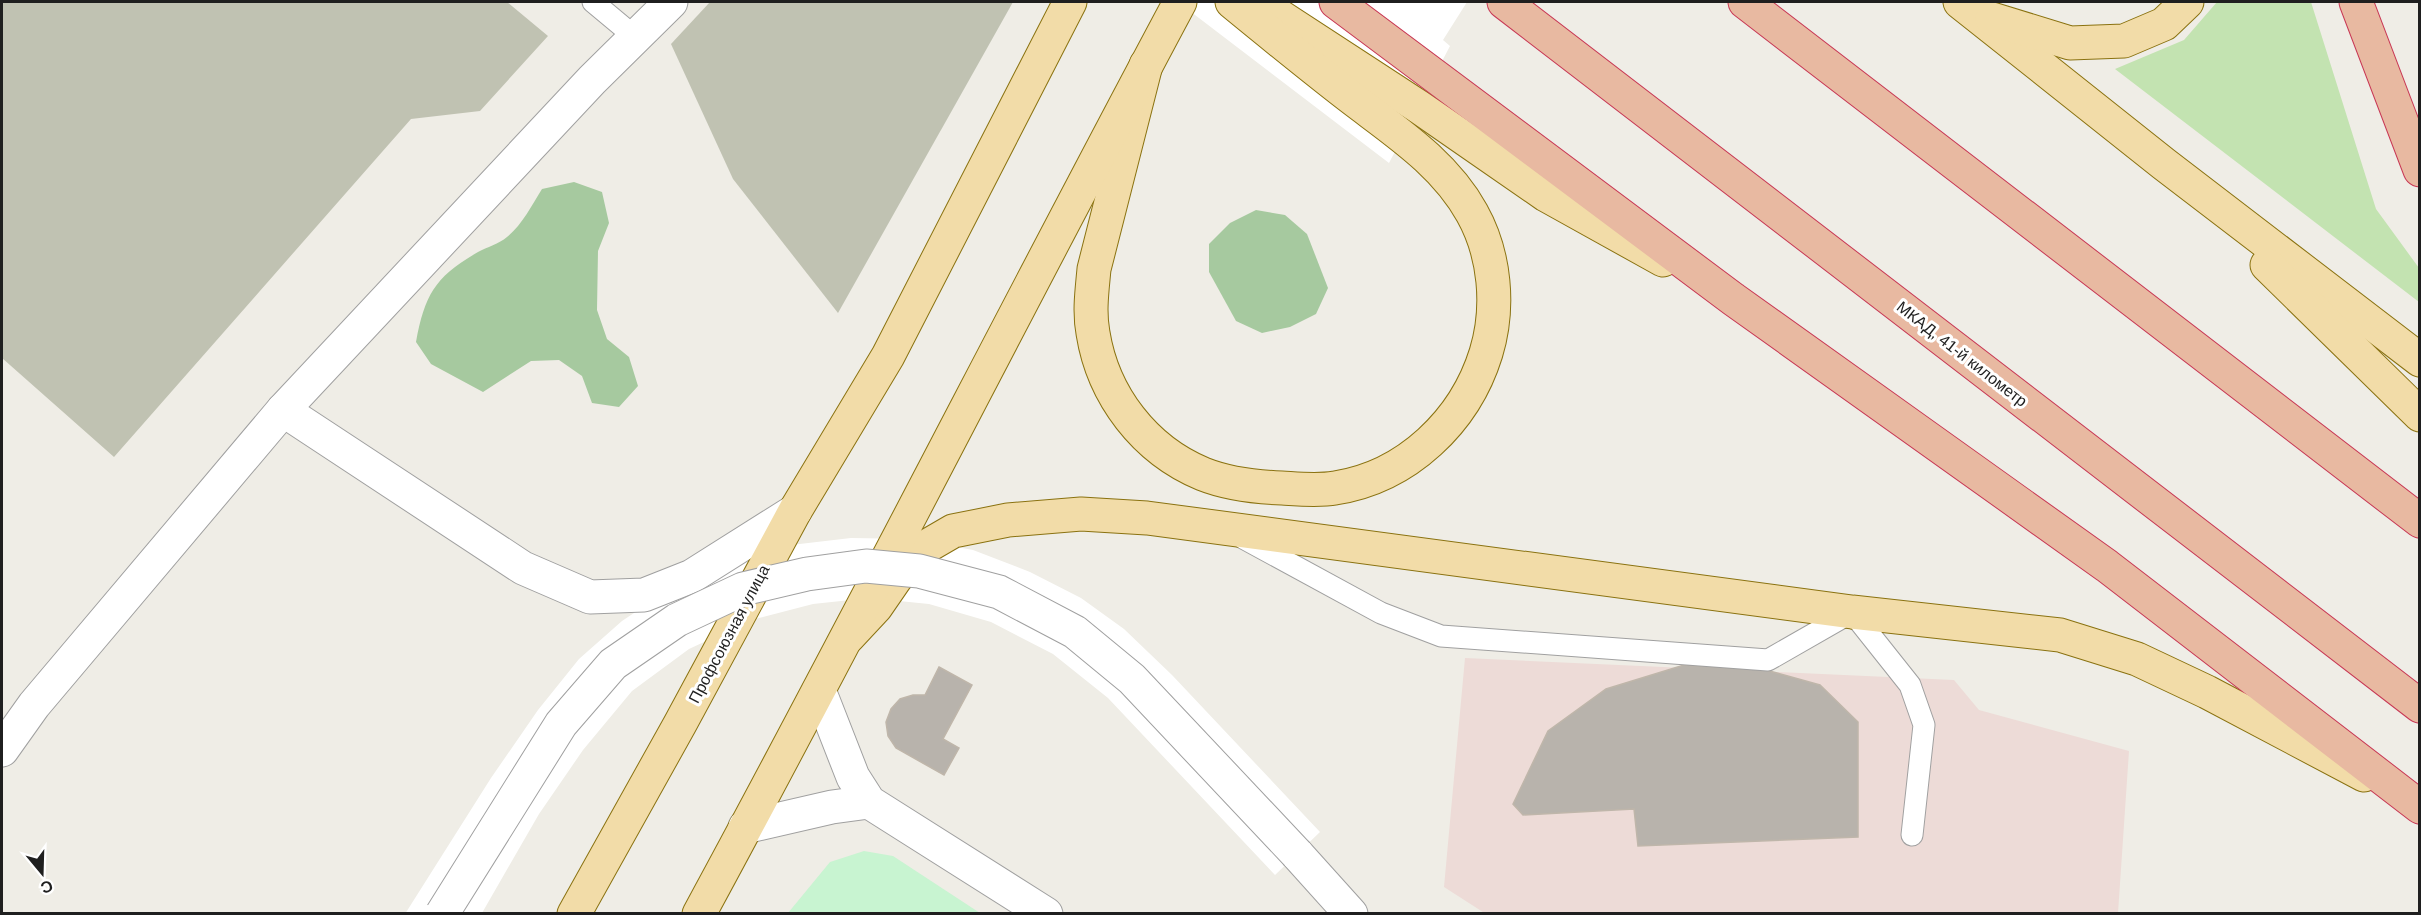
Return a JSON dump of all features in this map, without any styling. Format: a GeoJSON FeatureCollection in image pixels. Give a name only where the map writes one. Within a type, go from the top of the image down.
{"type":"FeatureCollection","features":[{"type":"Feature","properties":{"kind":"highway"},"geometry":{"type":"LineString","coordinates":[[1336,2],[1733,298],[2107,566],[2415,803]]}},
{"type":"Feature","properties":{"kind":"highway","name":"МКАД, 41-й километр"},"geometry":{"type":"LineString","coordinates":[[1504,2],[2420,706]]}},
{"type":"Feature","properties":{"kind":"highway"},"geometry":{"type":"LineString","coordinates":[[1745,2],[2420,521]]}},
{"type":"Feature","properties":{"kind":"highway"},"geometry":{"type":"LineString","coordinates":[[2355,2],[2420,170]]}},
{"type":"Feature","properties":{"kind":"main road","name":"Профсоюзная улица"},"geometry":{"type":"LineString","coordinates":[[574,914],[795,511],[888,356],[1070,2]]}},
{"type":"Feature","properties":{"kind":"main road"},"geometry":{"type":"LineString","coordinates":[[699,914],[848,637],[1066,214],[1180,2]]}},
{"type":"Feature","properties":{"kind":"main road"},"geometry":{"type":"LineString","coordinates":[[1146,65],[1094,269],[1090,301],[1092,332],[1100,363],[1112,392],[1129,418],[1143,434],[1176,460],[1204,475],[1234,484],[1302,489],[1335,488],[1364,480],[1394,467],[1422,449],[1446,427],[1466,400],[1480,372],[1490,340],[1494,308],[1492,275],[1485,243],[1472,213],[1454,185],[1432,161],[1232,2]]}},
{"type":"Feature","properties":{"kind":"main road"},"geometry":{"type":"LineString","coordinates":[[1258,2],[1419,107],[1546,195],[1733,298]]}},
{"type":"Feature","properties":{"kind":"main road"},"geometry":{"type":"LineString","coordinates":[[1968,8],[2070,43],[2124,41],[2164,24],[2187,2]]}},
{"type":"Feature","properties":{"kind":"main road"},"geometry":{"type":"LineString","coordinates":[[1968,8],[2164,164],[2420,360]]}},
{"type":"Feature","properties":{"kind":"main road"},"geometry":{"type":"LineString","coordinates":[[2164,164],[2420,415]]}},
{"type":"Feature","properties":{"kind":"main road"},"geometry":{"type":"LineString","coordinates":[[848,637],[876,607],[896,578],[922,549],[953,531],[1008,520],[1081,514],[1147,518],[1852,612],[2060,635],[2137,659],[2207,692],[2415,803]]}},
{"type":"Feature","properties":{"kind":"street"},"geometry":{"type":"LineString","coordinates":[[2,750],[34,705],[284,410],[584,88],[671,2]]}},
{"type":"Feature","properties":{"kind":"street"},"geometry":{"type":"LineString","coordinates":[[284,410],[523,568],[590,597],[644,596],[692,576],[795,511]]}},
{"type":"Feature","properties":{"kind":"street"},"geometry":{"type":"LineString","coordinates":[[442,914],[561,724],[613,664],[677,620],[743,589],[807,574],[866,566],[919,572],[999,592],[1075,632],[1132,679],[1351,914]]}},
{"type":"Feature","properties":{"kind":"street"},"geometry":{"type":"LineString","coordinates":[[819,690],[853,777],[869,802],[1046,914]]}},
{"type":"Feature","properties":{"kind":"street"},"geometry":{"type":"LineString","coordinates":[[745,827],[832,807],[869,802]]}},
{"type":"Feature","properties":{"kind":"lane"},"geometry":{"type":"LineString","coordinates":[[593,2],[635,37]]}},
{"type":"Feature","properties":{"kind":"lane"},"geometry":{"type":"LineString","coordinates":[[1224,528],[1381,613],[1441,636],[1768,660],[1852,612],[1910,684],[1924,725],[1912,835]]}},
{"type":"Feature","properties":{"kind":"shaded area"},"geometry":{"type":"Polygon","coordinates":[[[2,2],[507,2],[548,36],[480,111],[411,119],[114,457],[2,358],[2,2]]]}},
{"type":"Feature","properties":{"kind":"shaded area"},"geometry":{"type":"Polygon","coordinates":[[[710,2],[1013,2],[838,313],[733,179],[671,44],[710,2]]]}},
{"type":"Feature","properties":{"kind":"shaded area"},"geometry":{"type":"Polygon","coordinates":[[[1465,658],[1954,680],[1979,710],[2129,751],[2118,913],[1486,914],[1444,887],[1465,658]]]}},
{"type":"Feature","properties":{"kind":"green space"},"geometry":{"type":"Polygon","coordinates":[[[2217,2],[2311,2],[2376,209],[2419,268],[2419,302],[2115,69],[2184,40],[2217,2]]]}},
{"type":"Feature","properties":{"kind":"green space"},"geometry":{"type":"Polygon","coordinates":[[[574,182],[602,192],[609,223],[598,251],[597,310],[607,339],[629,357],[638,386],[619,407],[592,403],[582,376],[559,360],[531,361],[483,392],[431,364],[416,342],[423,311],[434,288],[463,261],[507,237],[517,227],[542,189],[574,182]]]}},
{"type":"Feature","properties":{"kind":"green space"},"geometry":{"type":"Polygon","coordinates":[[[1256,210],[1285,215],[1307,234],[1328,288],[1316,314],[1290,327],[1262,333],[1236,321],[1209,272],[1209,244],[1230,223],[1256,210]]]}},
{"type":"Feature","properties":{"kind":"green space"},"geometry":{"type":"Polygon","coordinates":[[[864,851],[893,856],[980,913],[788,913],[830,862],[864,851]]]}},
{"type":"Feature","properties":{"kind":"pier"},"geometry":{"type":"Polygon","coordinates":[[[1178,2],[1467,2],[1443,40],[1450,46],[1389,163],[1178,2]]]}},
{"type":"Feature","properties":{"kind":"pier"},"geometry":{"type":"Polygon","coordinates":[[[851,538],[914,539],[973,550],[1030,572],[1081,598],[1124,629],[1172,675],[1320,832],[1275,875],[1108,698],[1053,654],[991,622],[929,604],[869,598],[813,604],[751,620],[689,649],[632,691],[583,750],[539,814],[482,913],[405,914],[491,778],[538,710],[579,659],[622,621],[667,591],[726,562],[791,545],[851,538]]]}},
{"type":"Feature","properties":{"kind":"building"},"geometry":{"type":"Polygon","coordinates":[[[1684,665],[1766,670],[1820,685],[1858,722],[1858,837],[1638,846],[1634,809],[1523,815],[1513,804],[1548,731],[1606,689],[1684,665]]]}},
{"type":"Feature","properties":{"kind":"building"},"geometry":{"type":"Polygon","coordinates":[[[939,667],[972,685],[943,739],[959,748],[944,775],[896,748],[888,736],[886,722],[891,709],[900,699],[913,695],[925,695],[939,667]]]}}]}
